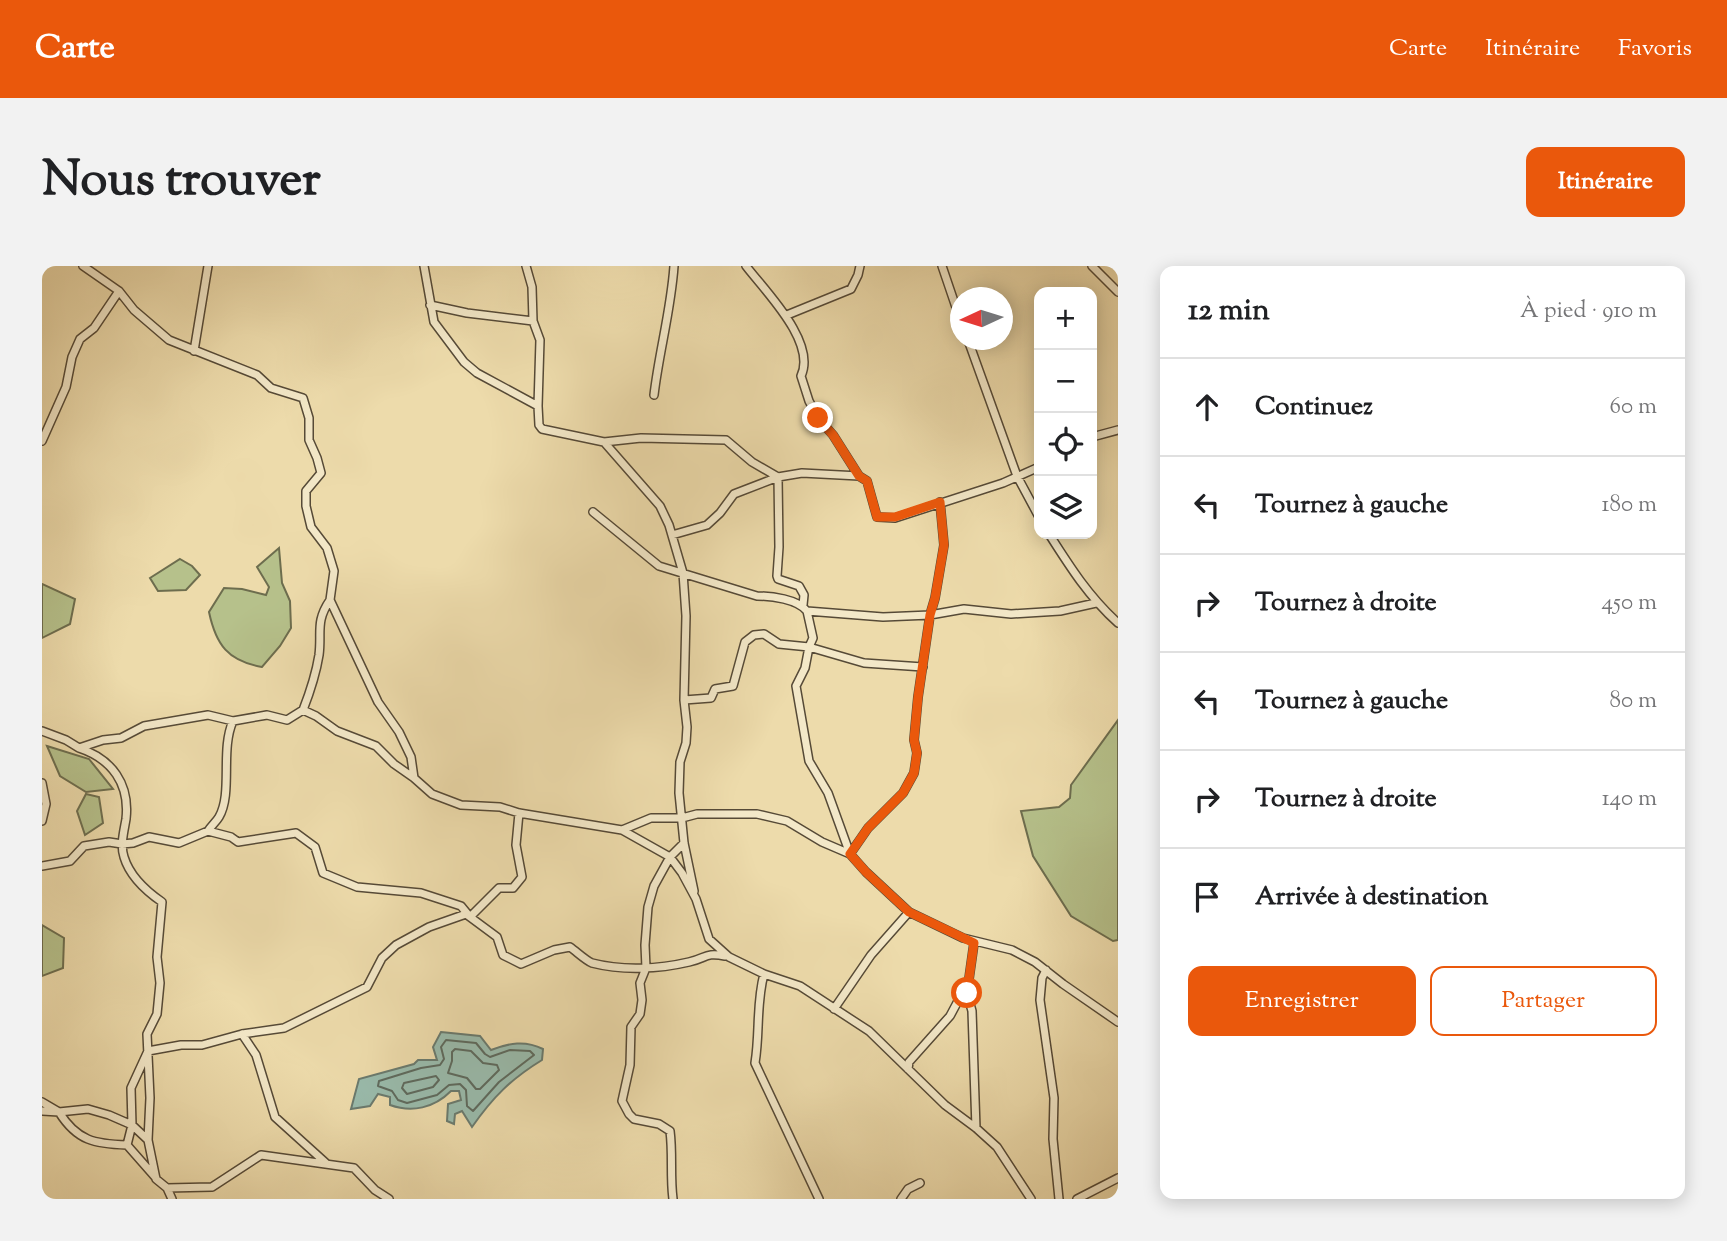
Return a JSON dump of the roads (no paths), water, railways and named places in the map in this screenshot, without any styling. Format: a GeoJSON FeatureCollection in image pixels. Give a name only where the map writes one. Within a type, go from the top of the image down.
{"type":"FeatureCollection","features":[{"type":"Feature","properties":{"kind":"street"},"geometry":{"type":"LineString","coordinates":[[194,351],[208,266]]}},
{"type":"Feature","properties":{"kind":"street"},"geometry":{"type":"LineString","coordinates":[[424,266],[434,322],[464,362],[477,373],[538,406]]}},
{"type":"Feature","properties":{"kind":"street"},"geometry":{"type":"LineString","coordinates":[[526,266],[532,287],[533,321],[540,340],[538,406],[539,425],[542,429],[604,442],[640,438],[726,440],[752,462],[778,477]]}},
{"type":"Feature","properties":{"kind":"street"},"geometry":{"type":"LineString","coordinates":[[654,395],[674,266]]}},
{"type":"Feature","properties":{"kind":"street"},"geometry":{"type":"LineString","coordinates":[[746,266],[787,315],[803,356],[805,367],[801,376],[809,401],[859,476],[867,481],[877,517],[895,517],[1003,484],[1034,469]]}},
{"type":"Feature","properties":{"kind":"street"},"geometry":{"type":"LineString","coordinates":[[787,315],[851,289],[860,266]]}},
{"type":"Feature","properties":{"kind":"street"},"geometry":{"type":"LineString","coordinates":[[942,266],[950,288]]}},
{"type":"Feature","properties":{"kind":"street"},"geometry":{"type":"LineString","coordinates":[[1092,266],[1118,292]]}},
{"type":"Feature","properties":{"kind":"street"},"geometry":{"type":"LineString","coordinates":[[79,748],[103,740],[121,738],[144,726],[164,722],[181,722],[208,715],[233,721],[267,715],[287,720],[303,710],[311,690],[319,654],[321,614],[330,600],[334,571],[327,548],[311,527],[306,506],[306,491],[321,473],[309,440],[309,418],[303,398],[271,388],[257,376],[169,340],[134,310],[119,291],[86,267]]}},
{"type":"Feature","properties":{"kind":"street"},"geometry":{"type":"LineString","coordinates":[[42,441],[66,387],[72,357],[80,339],[94,327],[119,291]]}},
{"type":"Feature","properties":{"kind":"street"},"geometry":{"type":"LineString","coordinates":[[430,305],[467,313],[533,321]]}},
{"type":"Feature","properties":{"kind":"street"},"geometry":{"type":"LineString","coordinates":[[972,350],[1017,476],[1034,508]]}},
{"type":"Feature","properties":{"kind":"street"},"geometry":{"type":"LineString","coordinates":[[1097,436],[1118,430]]}},
{"type":"Feature","properties":{"kind":"street"},"geometry":{"type":"LineString","coordinates":[[604,442],[660,506],[683,573],[686,616],[684,700],[687,727],[680,762],[679,793],[684,843],[696,899],[709,939],[729,957]]}},
{"type":"Feature","properties":{"kind":"street"},"geometry":{"type":"LineString","coordinates":[[672,535],[707,525],[734,494],[778,477],[802,472],[859,476]]}},
{"type":"Feature","properties":{"kind":"street"},"geometry":{"type":"LineString","coordinates":[[778,477],[777,576],[778,579],[799,586],[804,595],[813,638],[805,668],[796,686],[809,761],[828,793],[850,854],[909,912],[974,943],[1012,950],[1046,970],[1118,1022]]}},
{"type":"Feature","properties":{"kind":"street"},"geometry":{"type":"LineString","coordinates":[[850,854],[868,828],[903,793],[914,773],[918,697],[944,545],[940,502]]}},
{"type":"Feature","properties":{"kind":"street"},"geometry":{"type":"LineString","coordinates":[[593,512],[659,566],[805,608],[883,617],[930,615],[964,609],[1011,614],[1060,611],[1096,603]]}},
{"type":"Feature","properties":{"kind":"street"},"geometry":{"type":"LineString","coordinates":[[1052,539],[1096,603],[1118,623]]}},
{"type":"Feature","properties":{"kind":"street"},"geometry":{"type":"LineString","coordinates":[[330,600],[378,702],[411,757],[414,778]]}},
{"type":"Feature","properties":{"kind":"street"},"geometry":{"type":"LineString","coordinates":[[684,700],[711,698],[715,689],[733,686],[745,642],[754,635],[764,635],[779,644],[809,647],[864,663],[923,667]]}},
{"type":"Feature","properties":{"kind":"street"},"geometry":{"type":"LineString","coordinates":[[303,710],[337,731],[376,746],[432,794],[461,805],[500,807],[519,813],[622,830],[652,818],[682,818],[697,814],[757,814],[787,821],[822,842],[850,854]]}},
{"type":"Feature","properties":{"kind":"street"},"geometry":{"type":"LineString","coordinates":[[42,866],[69,860],[84,846],[109,842],[122,844],[149,837],[179,843],[208,831],[220,816],[227,774],[228,733],[233,721]]}},
{"type":"Feature","properties":{"kind":"street"},"geometry":{"type":"LineString","coordinates":[[42,732],[97,754],[116,774],[127,794],[123,855],[128,868],[144,889],[162,902],[157,957],[160,983],[157,1014],[147,1034],[150,1098],[148,1140],[156,1178]]}},
{"type":"Feature","properties":{"kind":"street"},"geometry":{"type":"LineString","coordinates":[[42,783],[46,804],[42,821]]}},
{"type":"Feature","properties":{"kind":"street"},"geometry":{"type":"LineString","coordinates":[[470,917],[499,888],[513,888],[522,877],[516,845],[519,813]]}},
{"type":"Feature","properties":{"kind":"street"},"geometry":{"type":"LineString","coordinates":[[622,830],[670,858],[682,873],[696,899]]}},
{"type":"Feature","properties":{"kind":"street"},"geometry":{"type":"LineString","coordinates":[[208,831],[231,837],[238,842],[296,833],[315,847],[323,873],[341,882],[357,887],[421,893],[461,905],[470,917]]}},
{"type":"Feature","properties":{"kind":"street"},"geometry":{"type":"LineString","coordinates":[[673,1199],[669,1175],[672,1146],[670,1131],[659,1124],[634,1119],[622,1101],[630,1065],[631,1027],[640,1014],[642,1000],[640,983],[646,968],[648,907],[654,886],[670,858],[684,843]]}},
{"type":"Feature","properties":{"kind":"street"},"geometry":{"type":"LineString","coordinates":[[834,1009],[871,955],[909,912]]}},
{"type":"Feature","properties":{"kind":"street"},"geometry":{"type":"LineString","coordinates":[[148,1051],[181,1045],[202,1045],[242,1034],[284,1028],[367,988],[382,958],[396,945],[429,927],[466,914],[497,937],[503,955],[521,964],[554,950],[570,947],[590,962],[646,968],[694,961],[711,953],[729,957],[764,974],[800,986],[869,1031],[945,1105],[997,1147],[1031,1199]]}},
{"type":"Feature","properties":{"kind":"street"},"geometry":{"type":"LineString","coordinates":[[974,943],[967,993],[972,1011],[976,1128]]}},
{"type":"Feature","properties":{"kind":"street"},"geometry":{"type":"LineString","coordinates":[[1046,970],[1042,978],[1040,1000],[1054,1098],[1053,1139],[1059,1199]]}},
{"type":"Feature","properties":{"kind":"street"},"geometry":{"type":"LineString","coordinates":[[764,974],[759,994],[759,1039],[755,1063],[819,1199]]}},
{"type":"Feature","properties":{"kind":"street"},"geometry":{"type":"LineString","coordinates":[[908,1069],[909,1062],[967,993]]}},
{"type":"Feature","properties":{"kind":"street"},"geometry":{"type":"LineString","coordinates":[[242,1034],[256,1055],[275,1117],[327,1164]]}},
{"type":"Feature","properties":{"kind":"street"},"geometry":{"type":"LineString","coordinates":[[127,1144],[132,1125],[131,1088],[148,1051]]}},
{"type":"Feature","properties":{"kind":"street"},"geometry":{"type":"LineString","coordinates":[[42,1102],[60,1112],[70,1130],[102,1144],[127,1144],[166,1188],[172,1199]]}},
{"type":"Feature","properties":{"kind":"street"},"geometry":{"type":"LineString","coordinates":[[42,1111],[88,1109],[132,1125],[148,1140]]}},
{"type":"Feature","properties":{"kind":"street"},"geometry":{"type":"LineString","coordinates":[[166,1188],[212,1187],[261,1155],[354,1168],[375,1190],[389,1199]]}},
{"type":"Feature","properties":{"kind":"street"},"geometry":{"type":"LineString","coordinates":[[1077,1199],[1118,1178]]}},
{"type":"Feature","properties":{"kind":"street"},"geometry":{"type":"LineString","coordinates":[[901,1199],[908,1189],[920,1183]]}},
{"type":"Feature","properties":{"kind":"water"},"geometry":{"type":"Polygon","coordinates":[[[441,1032],[480,1036],[491,1050],[530,1044],[543,1049],[542,1060],[503,1089],[472,1127],[462,1111],[455,1114],[454,1124],[447,1121],[448,1104],[461,1100],[459,1091],[451,1091],[430,1105],[414,1109],[390,1105],[390,1097],[378,1094],[370,1106],[351,1109],[359,1079],[414,1064],[418,1060],[437,1060],[433,1047],[441,1032]]]}}]}
